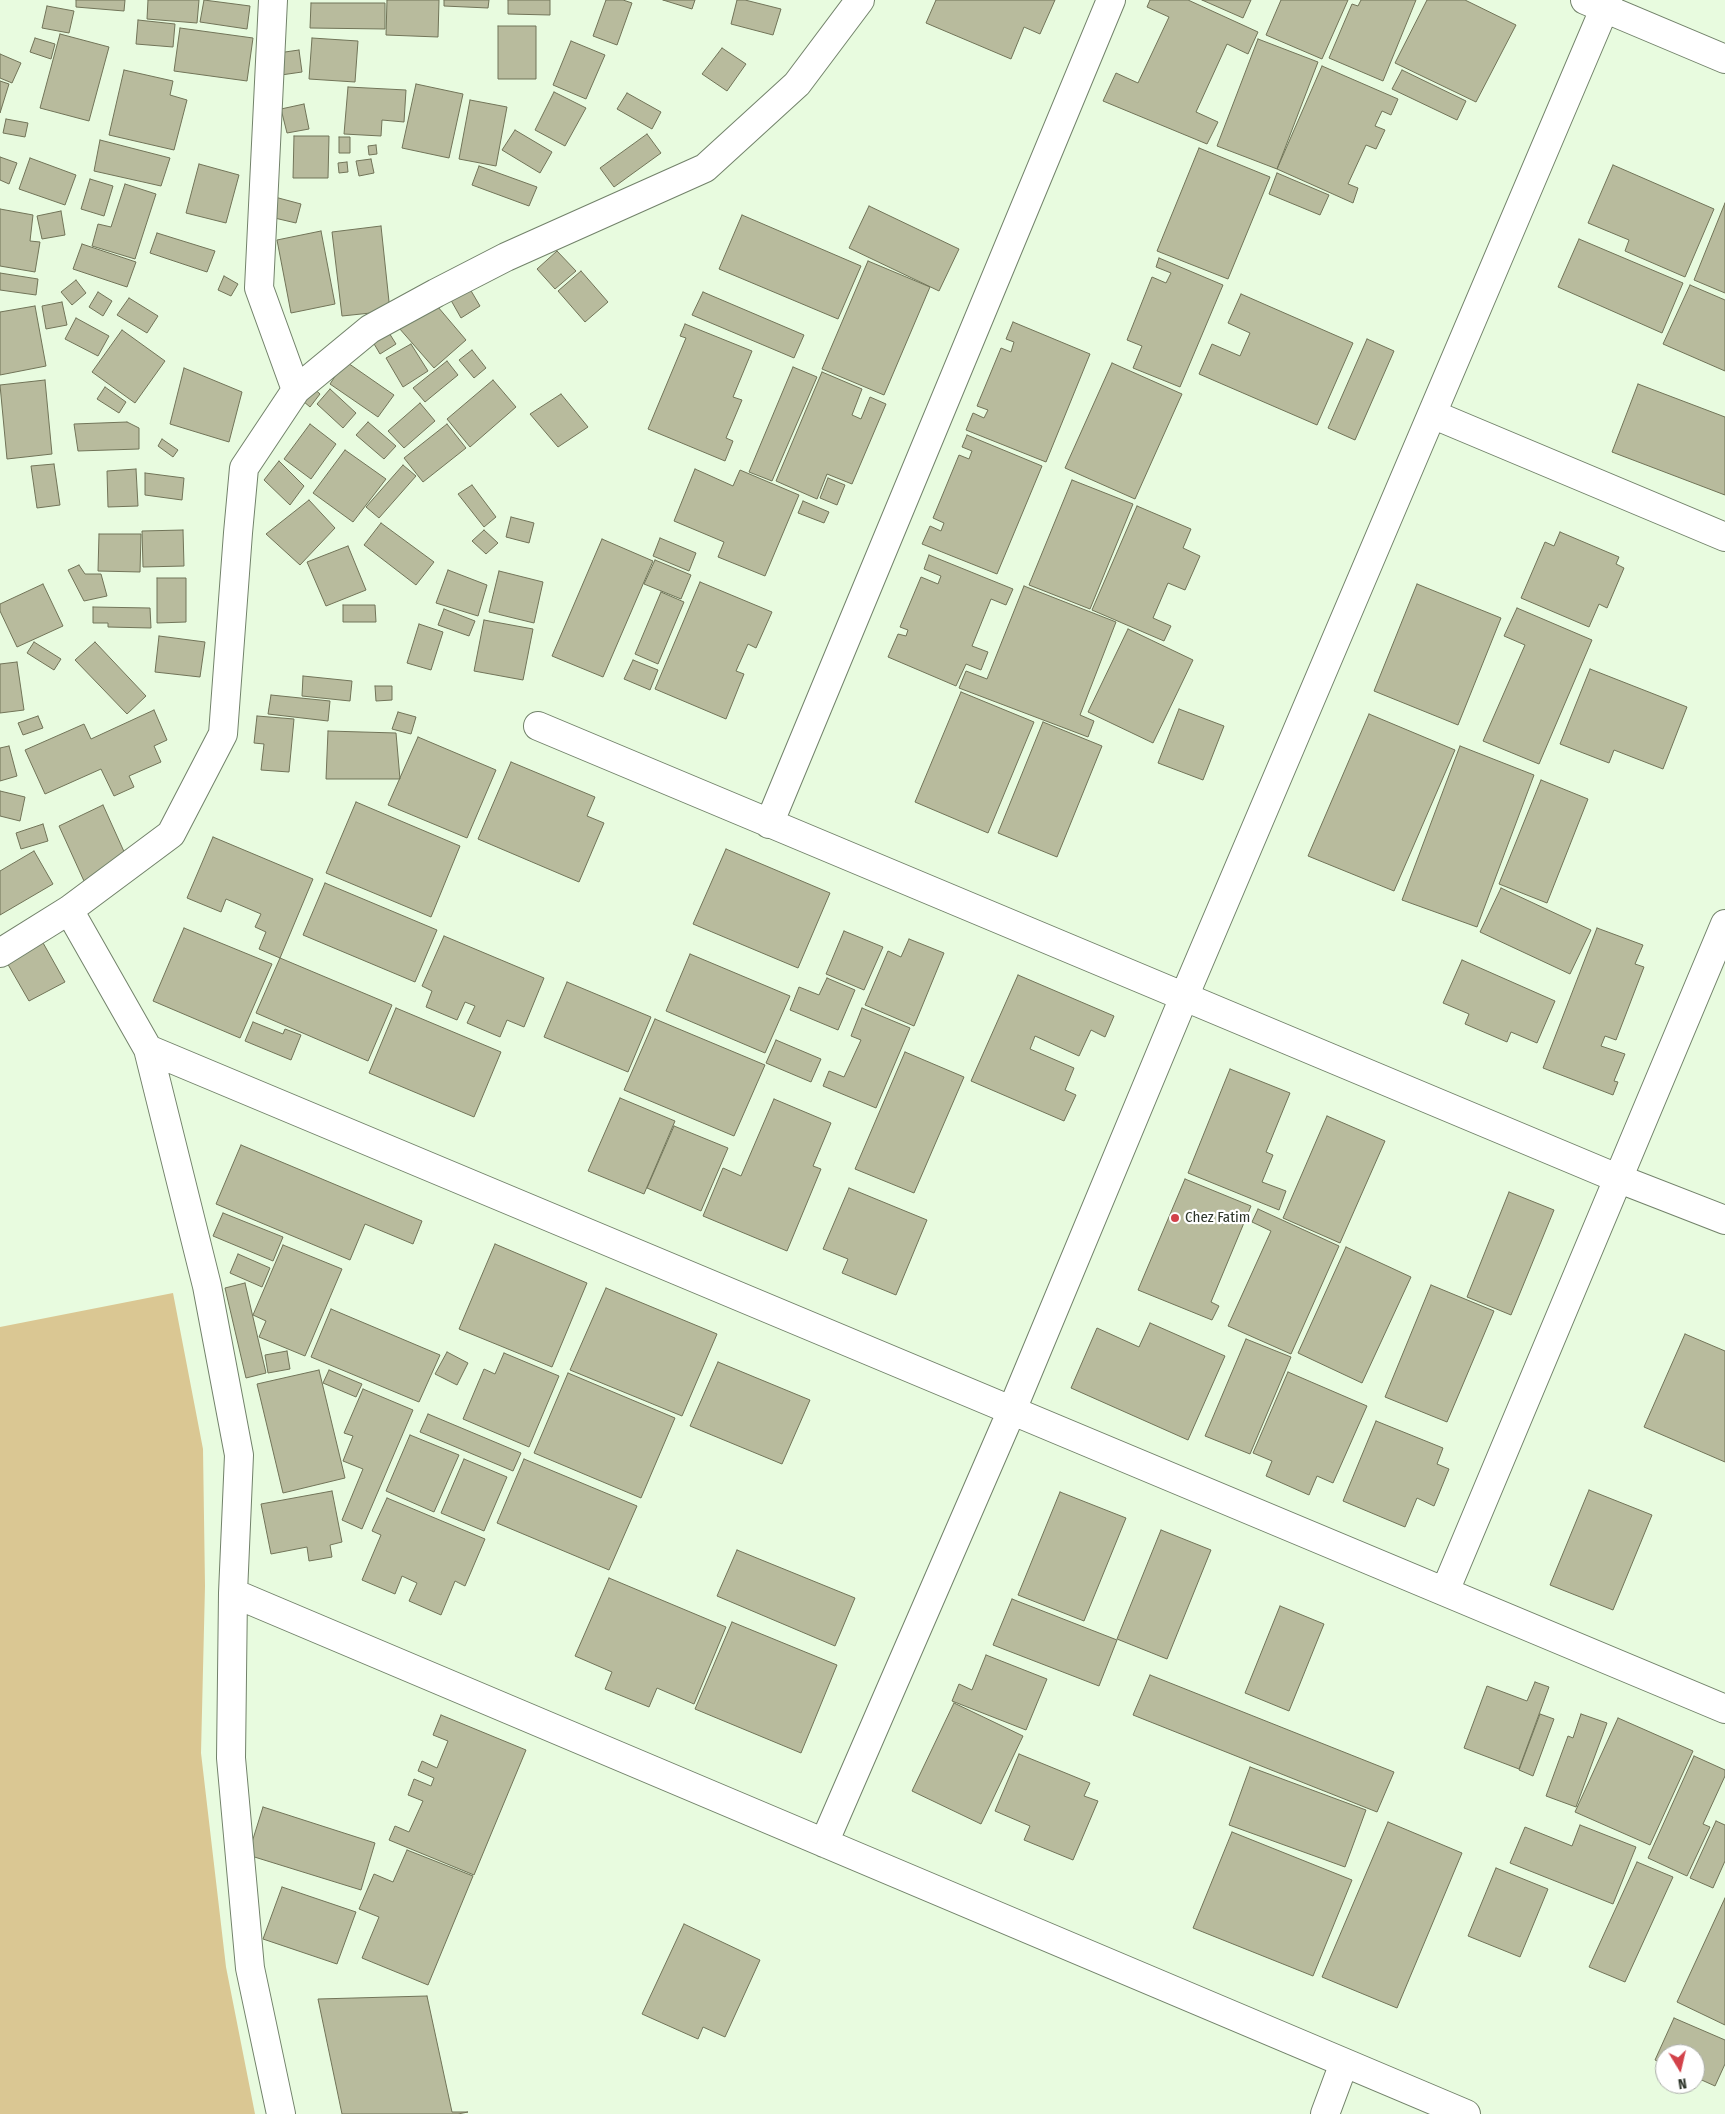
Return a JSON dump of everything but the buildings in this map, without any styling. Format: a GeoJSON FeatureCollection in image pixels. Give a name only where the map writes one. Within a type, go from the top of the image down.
{"type":"FeatureCollection","features":[{"type":"Feature","properties":{"kind":"street"},"geometry":{"type":"LineString","coordinates":[[273,0],[259,288],[296,390]]}},
{"type":"Feature","properties":{"kind":"street"},"geometry":{"type":"LineString","coordinates":[[0,953],[69,910],[171,834],[223,734],[244,468],[296,390],[370,329],[436,293],[506,257],[704,168],[796,84],[860,0]]}},
{"type":"Feature","properties":{"kind":"street"},"geometry":{"type":"LineString","coordinates":[[769,824],[1111,0]]}},
{"type":"Feature","properties":{"kind":"street"},"geometry":{"type":"LineString","coordinates":[[824,1843],[1012,1410],[1184,997],[1432,414],[1599,3],[1725,59]]}},
{"type":"Feature","properties":{"kind":"street"},"geometry":{"type":"LineString","coordinates":[[1432,414],[1725,536]]}},
{"type":"Feature","properties":{"kind":"street"},"geometry":{"type":"LineString","coordinates":[[538,726],[1617,1178],[1725,1220]]}},
{"type":"Feature","properties":{"kind":"street"},"geometry":{"type":"LineString","coordinates":[[69,910],[148,1049],[207,1286],[239,1455],[233,1593],[231,1758],[250,1959],[280,2114]]}},
{"type":"Feature","properties":{"kind":"street"},"geometry":{"type":"LineString","coordinates":[[1445,1591],[1725,924]]}},
{"type":"Feature","properties":{"kind":"street"},"geometry":{"type":"LineString","coordinates":[[148,1049],[1725,1709]]}},
{"type":"Feature","properties":{"kind":"street"},"geometry":{"type":"LineString","coordinates":[[233,1593],[1466,2114]]}},
{"type":"Feature","properties":{"kind":"street"},"geometry":{"type":"LineString","coordinates":[[1325,2114],[1344,2063]]}},
{"type":"Feature","properties":{"kind":"shaded area"},"geometry":{"type":"Polygon","coordinates":[[[173,1293],[203,1449],[205,1586],[201,1753],[226,1967],[255,2114],[0,2114],[0,1327],[173,1293]]]}},
{"type":"Feature","properties":{"kind":"place","name":"Chez Fatim"},"geometry":{"type":"Point","coordinates":[1175,1218]}}]}
